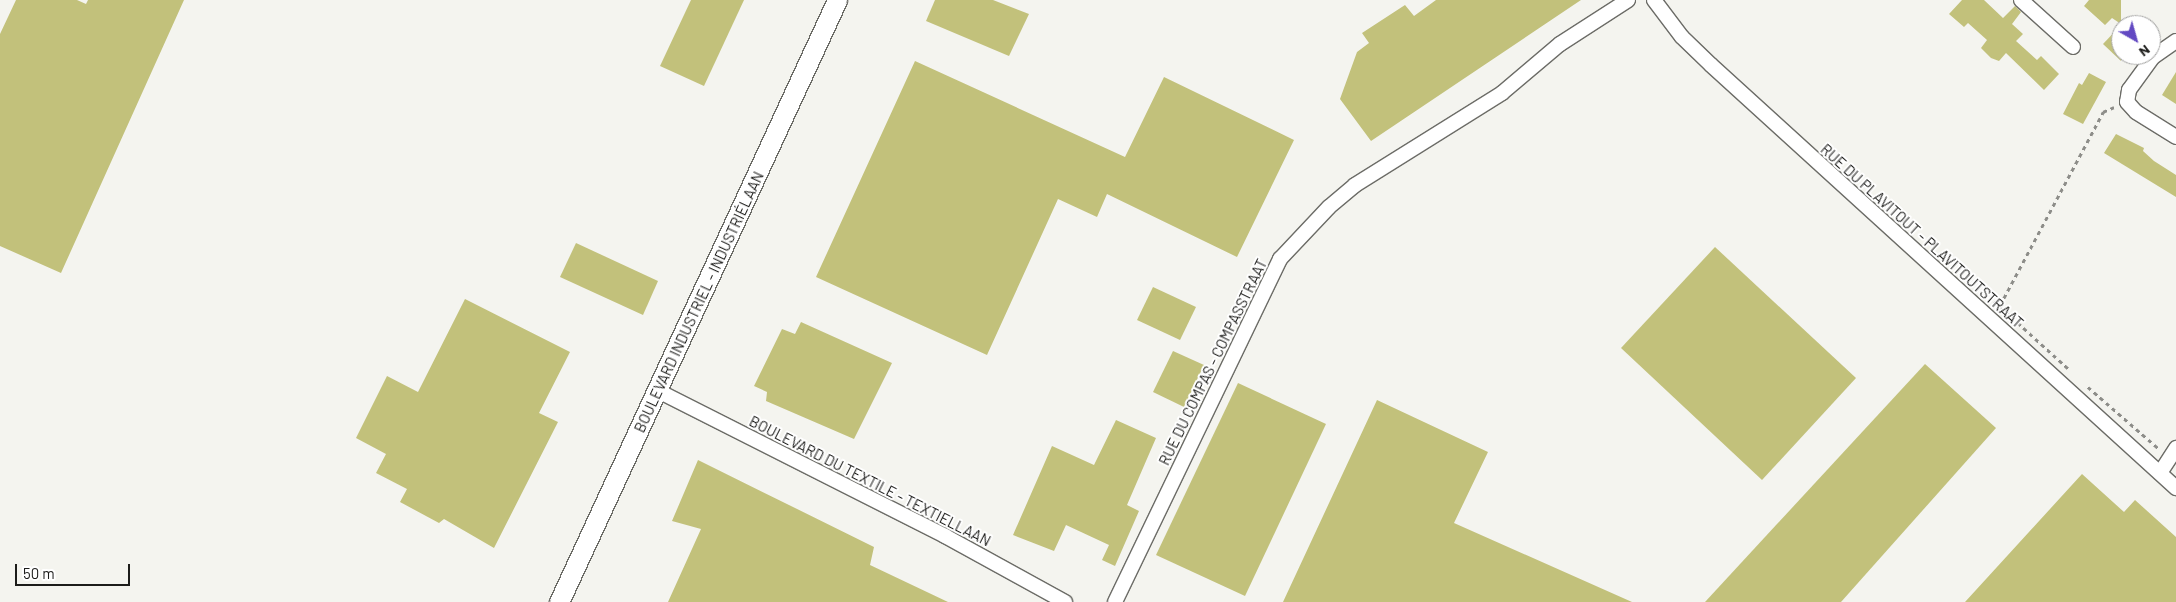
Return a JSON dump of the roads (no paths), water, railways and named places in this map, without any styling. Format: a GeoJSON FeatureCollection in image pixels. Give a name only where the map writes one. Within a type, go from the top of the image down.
{"type":"FeatureCollection","features":[{"type":"Feature","properties":{"kind":"main road","name":"BOULEVARD INDUSTRIEL - INDUSTRIÉLAAN"},"geometry":{"type":"LineString","coordinates":[[559,602],[658,391],[836,0]]}},
{"type":"Feature","properties":{"kind":"street","name":"RUE DU COMPAS - COMPASSTRAAT"},"geometry":{"type":"LineString","coordinates":[[1115,602],[1280,259],[1329,207],[1355,185],[1502,93],[1560,44],[1628,0]]}},
{"type":"Feature","properties":{"kind":"street","name":"RUE DU PLAVITOUT - PLAVITOUTSTRAAT"},"geometry":{"type":"LineString","coordinates":[[1654,0],[1682,37],[1711,65],[2176,488]]}},
{"type":"Feature","properties":{"kind":"street"},"geometry":{"type":"LineString","coordinates":[[2021,0],[2073,47]]}},
{"type":"Feature","properties":{"kind":"street"},"geometry":{"type":"LineString","coordinates":[[2176,41],[2153,57],[2129,90],[2128,102],[2136,112],[2176,137]]}},
{"type":"Feature","properties":{"kind":"street","name":"BOULEVARD DU TEXTILE - TEXTIELLAAN"},"geometry":{"type":"LineString","coordinates":[[658,391],[945,536],[1066,602]]}},
{"type":"Feature","properties":{"kind":"street"},"geometry":{"type":"LineString","coordinates":[[2160,473],[2173,453]]}}]}
